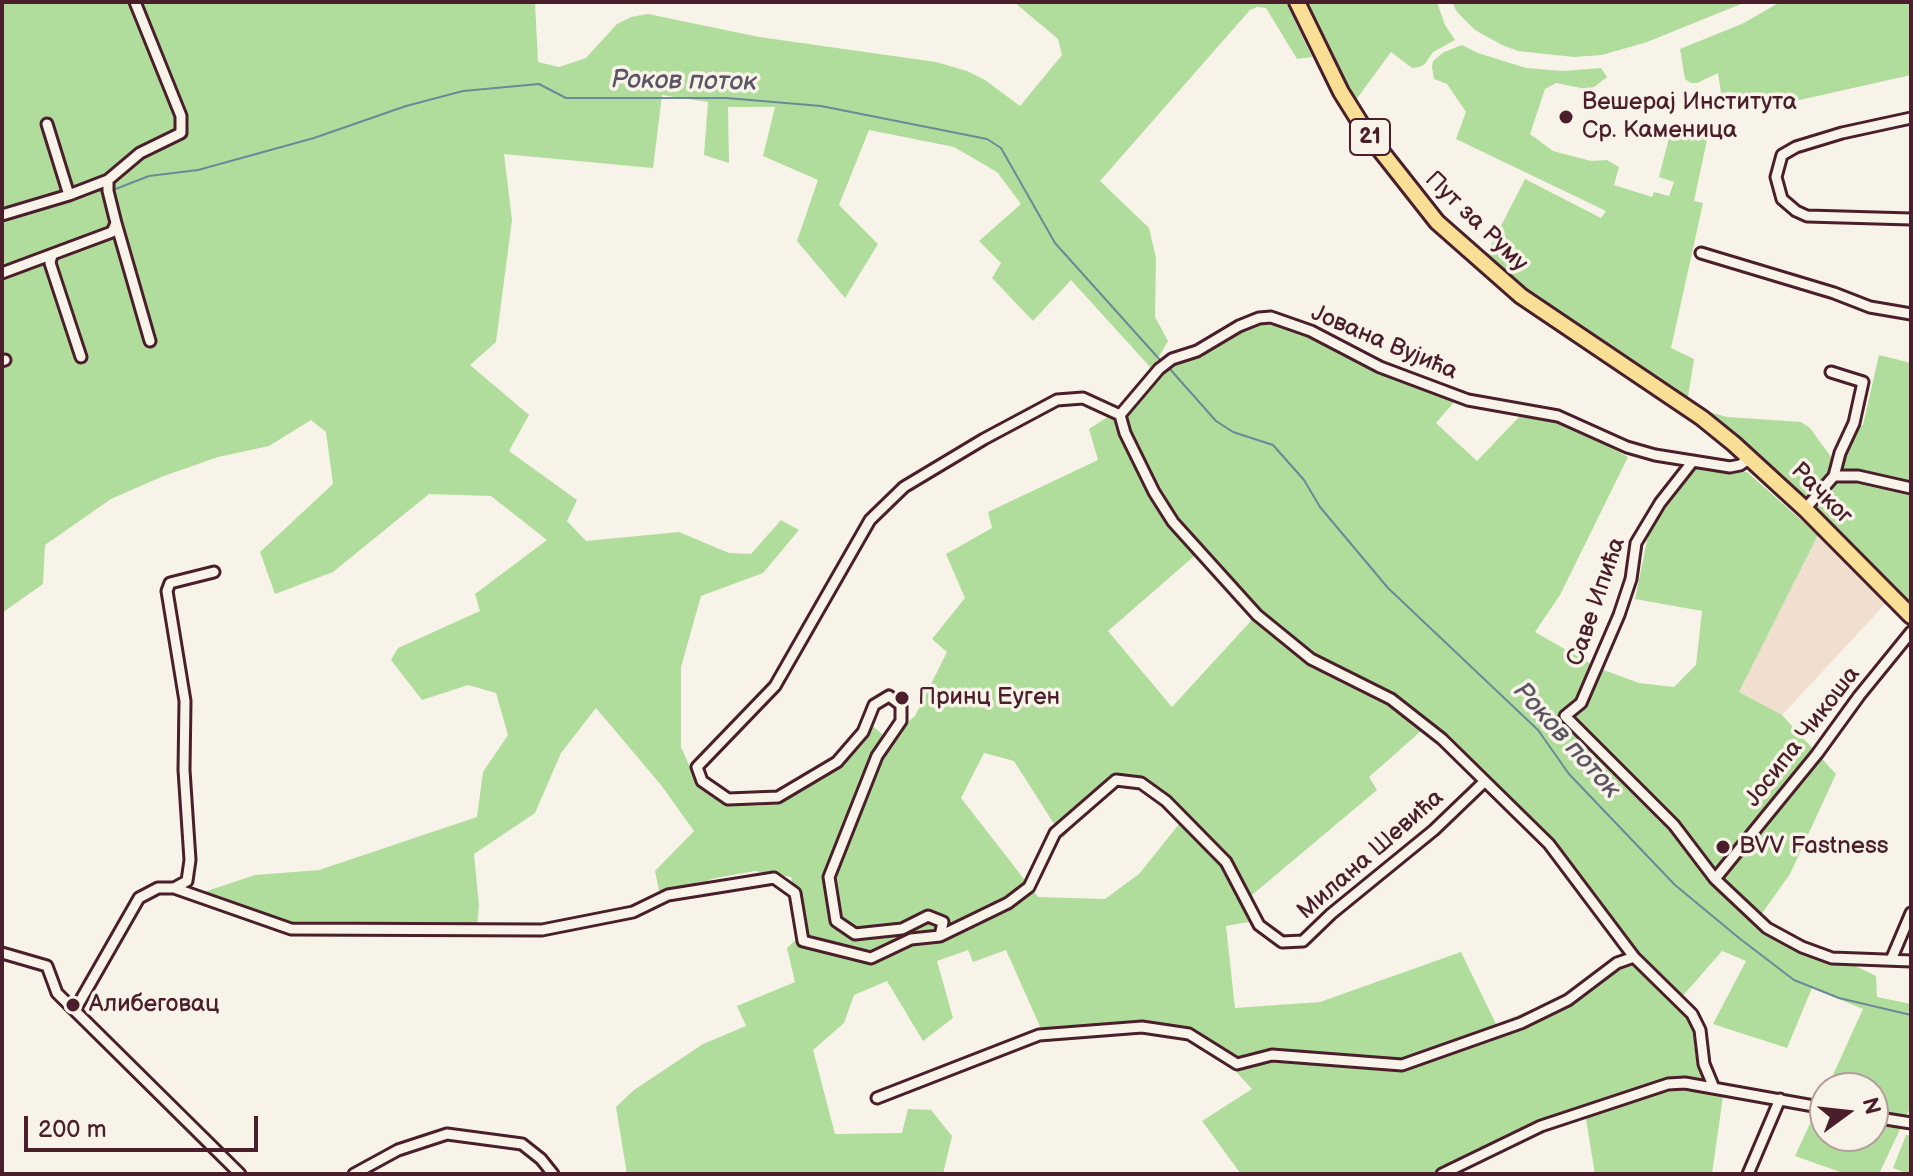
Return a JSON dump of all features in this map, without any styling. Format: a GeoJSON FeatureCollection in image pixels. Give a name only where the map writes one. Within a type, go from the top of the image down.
{"type":"FeatureCollection","features":[{"type":"Feature","properties":{"kind":"main road","name":"Пут за Руму"},"geometry":{"type":"LineString","coordinates":[[1297,2],[1341,92],[1366,132],[1437,222],[1521,296],[1693,412]]}},
{"type":"Feature","properties":{"kind":"main road","name":"Рачког"},"geometry":{"type":"LineString","coordinates":[[1693,412],[1750,458],[1805,509],[1911,616]]}},
{"type":"Feature","properties":{"kind":"street"},"geometry":{"type":"LineString","coordinates":[[2,215],[108,180],[140,153],[181,133],[181,116],[135,2]]}},
{"type":"Feature","properties":{"kind":"street"},"geometry":{"type":"LineString","coordinates":[[1911,118],[1796,147],[1782,155],[1776,177],[1782,199],[1807,216],[1911,219]]}},
{"type":"Feature","properties":{"kind":"street"},"geometry":{"type":"LineString","coordinates":[[47,124],[69,195]]}},
{"type":"Feature","properties":{"kind":"street"},"geometry":{"type":"LineString","coordinates":[[108,180],[116,223],[150,341]]}},
{"type":"Feature","properties":{"kind":"street"},"geometry":{"type":"LineString","coordinates":[[2,273],[108,234],[116,223]]}},
{"type":"Feature","properties":{"kind":"street"},"geometry":{"type":"LineString","coordinates":[[1701,253],[1870,307],[1911,314]]}},
{"type":"Feature","properties":{"kind":"street"},"geometry":{"type":"LineString","coordinates":[[52,255],[50,263],[81,357]]}},
{"type":"Feature","properties":{"kind":"street","name":"Јована Вујића"},"geometry":{"type":"LineString","coordinates":[[1120,415],[1159,369],[1172,359],[1197,351],[1239,326],[1271,317],[1311,331],[1380,367],[1468,400],[1558,416],[1627,447],[1655,455],[1730,467],[1750,458]]}},
{"type":"Feature","properties":{"kind":"street"},"geometry":{"type":"LineString","coordinates":[[1805,509],[1834,476],[1840,453],[1854,423],[1863,382],[1831,372]]}},
{"type":"Feature","properties":{"kind":"street"},"geometry":{"type":"LineString","coordinates":[[940,936],[943,922],[928,916],[902,929],[855,934],[836,921],[829,877],[877,756],[901,721],[901,705],[889,696],[874,705],[863,732],[837,762],[778,797],[728,799],[702,781],[697,767],[775,686],[870,520],[904,487],[1057,400],[1083,398],[1120,415],[1125,433],[1154,492],[1173,522],[1257,615],[1311,659],[1391,699],[1442,739],[1549,844],[1634,957],[1692,1014],[1700,1030],[1704,1064],[1714,1088]]}},
{"type":"Feature","properties":{"kind":"street","name":"Саве Ипића"},"geometry":{"type":"LineString","coordinates":[[1693,461],[1660,503],[1636,543],[1631,579],[1619,615],[1581,703],[1565,716],[1674,825],[1715,879]]}},
{"type":"Feature","properties":{"kind":"street"},"geometry":{"type":"LineString","coordinates":[[1834,476],[1858,476],[1911,488]]}},
{"type":"Feature","properties":{"kind":"street"},"geometry":{"type":"LineString","coordinates":[[75,1010],[139,898],[158,888],[174,888],[187,881],[190,860],[184,770],[185,701],[167,591],[170,583],[214,572]]}},
{"type":"Feature","properties":{"kind":"street","name":"Јосипа Чикоша"},"geometry":{"type":"LineString","coordinates":[[1715,879],[1911,632]]}},
{"type":"Feature","properties":{"kind":"street","name":"Милана Шевића"},"geometry":{"type":"LineString","coordinates":[[174,888],[291,929],[542,930],[633,912],[668,895],[774,878],[795,893],[803,941],[871,958],[911,939],[940,936],[1008,903],[1029,887],[1055,833],[1116,780],[1141,783],[1166,801],[1226,862],[1259,925],[1282,942],[1303,941],[1331,914],[1434,830],[1484,782]]}},
{"type":"Feature","properties":{"kind":"street"},"geometry":{"type":"LineString","coordinates":[[1715,879],[1767,928],[1802,947],[1832,958],[1911,961]]}},
{"type":"Feature","properties":{"kind":"street"},"geometry":{"type":"LineString","coordinates":[[1891,960],[1911,913]]}},
{"type":"Feature","properties":{"kind":"street"},"geometry":{"type":"LineString","coordinates":[[2,953],[47,966],[57,993],[240,1174]]}},
{"type":"Feature","properties":{"kind":"street"},"geometry":{"type":"LineString","coordinates":[[877,1098],[1039,1035],[1142,1027],[1189,1034],[1237,1064],[1272,1055],[1402,1065],[1521,1023],[1568,1000],[1617,963],[1634,957]]}},
{"type":"Feature","properties":{"kind":"street"},"geometry":{"type":"LineString","coordinates":[[1442,1174],[1541,1126],[1653,1088],[1685,1083],[1809,1105]]}},
{"type":"Feature","properties":{"kind":"street"},"geometry":{"type":"LineString","coordinates":[[1748,1174],[1780,1099]]}},
{"type":"Feature","properties":{"kind":"street"},"geometry":{"type":"LineString","coordinates":[[1889,1120],[1911,1123]]}},
{"type":"Feature","properties":{"kind":"street"},"geometry":{"type":"LineString","coordinates":[[354,1174],[398,1150],[447,1134],[522,1144],[541,1159],[553,1174]]}},
{"type":"Feature","properties":{"kind":"shaded area"},"geometry":{"type":"Polygon","coordinates":[[[1818,535],[1886,603],[1782,715],[1739,692],[1818,535]]]}},
{"type":"Feature","properties":{"kind":"green space"},"geometry":{"type":"Polygon","coordinates":[[[2,2],[535,2],[538,62],[559,67],[586,58],[617,24],[648,14],[759,37],[936,62],[985,80],[1020,106],[1062,55],[1058,39],[1014,2],[1286,2],[1312,57],[1297,59],[1266,8],[1250,10],[1100,181],[1149,228],[1156,258],[1155,317],[1168,341],[1153,367],[1227,331],[1272,317],[1329,336],[1461,394],[1436,423],[1477,461],[1519,417],[1569,424],[1628,457],[1560,595],[1535,632],[1598,668],[1639,683],[1674,687],[1696,665],[1702,611],[1635,599],[1649,531],[1696,468],[1747,472],[1818,535],[1739,692],[1782,715],[1836,774],[1790,874],[1758,919],[1876,976],[1877,997],[1911,1004],[1911,1106],[1879,1174],[1846,1174],[1795,1156],[1809,1126],[1809,1152],[1889,1152],[1889,1072],[1834,1072],[1863,1009],[1812,988],[1787,1048],[1713,1024],[1746,961],[1722,951],[1680,999],[1701,1025],[1710,1085],[1723,1096],[1712,1174],[1595,1174],[1585,1113],[1508,1144],[1451,1174],[1241,1174],[1202,1121],[1252,1089],[1216,1050],[1157,1032],[1088,1031],[1046,1040],[1006,950],[973,962],[968,950],[937,961],[953,1018],[923,1041],[887,981],[854,995],[844,1023],[813,1050],[835,1134],[902,1133],[908,1109],[931,1110],[952,1136],[943,1174],[627,1174],[616,1107],[634,1090],[703,1044],[746,1026],[737,1006],[795,982],[787,948],[802,934],[791,877],[755,871],[716,878],[660,895],[655,871],[694,831],[661,785],[596,708],[561,753],[535,813],[474,854],[479,906],[477,926],[297,935],[189,897],[255,875],[319,870],[477,817],[483,772],[508,735],[496,693],[468,685],[422,700],[391,660],[398,648],[480,611],[475,594],[547,540],[491,496],[429,494],[333,572],[275,594],[260,552],[333,484],[326,432],[311,420],[269,446],[218,457],[111,499],[45,545],[43,584],[2,613],[2,2]],[[662,95],[653,168],[504,154],[512,220],[496,342],[470,365],[529,415],[509,451],[577,500],[567,521],[586,541],[679,532],[729,553],[751,554],[781,520],[799,530],[763,573],[701,596],[681,667],[681,747],[689,765],[718,801],[759,806],[809,781],[843,757],[869,723],[888,739],[915,716],[947,652],[932,639],[965,598],[946,554],[992,528],[988,512],[1098,460],[1089,429],[1115,412],[1151,368],[1071,280],[1033,321],[992,278],[1001,263],[979,241],[1021,204],[997,172],[954,147],[869,130],[839,205],[878,244],[845,298],[797,241],[818,180],[763,156],[775,107],[728,107],[729,163],[704,155],[708,102],[662,95]],[[1200,551],[1108,631],[1172,707],[1260,611],[1200,551]],[[1429,724],[1369,777],[1377,790],[1252,895],[1260,920],[1226,926],[1235,1008],[1320,1002],[1461,952],[1496,1024],[1561,998],[1627,949],[1552,844],[1429,724]],[[984,753],[961,798],[1038,897],[1105,899],[1139,874],[1188,813],[1138,779],[1120,777],[1063,838],[1014,761],[984,753]]]}},
{"type":"Feature","properties":{"kind":"green space"},"geometry":{"type":"Polygon","coordinates":[[[1302,2],[1437,2],[1445,25],[1455,40],[1433,52],[1419,67],[1412,68],[1391,52],[1353,104],[1302,2]]]}},
{"type":"Feature","properties":{"kind":"green space"},"geometry":{"type":"Polygon","coordinates":[[[1452,2],[1746,2],[1647,42],[1602,55],[1574,57],[1518,51],[1502,45],[1475,30],[1457,12],[1452,2]]]}},
{"type":"Feature","properties":{"kind":"green space"},"geometry":{"type":"Polygon","coordinates":[[[1780,2],[1911,2],[1911,75],[1795,101],[1794,98],[1735,107],[1732,92],[1721,93],[1718,73],[1697,83],[1685,79],[1680,49],[1744,23],[1780,2]]]}},
{"type":"Feature","properties":{"kind":"green space"},"geometry":{"type":"Polygon","coordinates":[[[1462,45],[1526,68],[1563,71],[1601,68],[1607,77],[1594,87],[1586,89],[1556,83],[1545,89],[1530,134],[1553,151],[1591,161],[1607,160],[1619,167],[1614,185],[1652,197],[1654,192],[1669,196],[1674,182],[1659,177],[1671,130],[1711,121],[1694,201],[1703,203],[1671,348],[1694,359],[1685,402],[1483,261],[1525,179],[1601,218],[1606,211],[1456,139],[1466,112],[1447,84],[1434,79],[1432,67],[1433,61],[1444,52],[1462,45]]]}},
{"type":"Feature","properties":{"kind":"green space"},"geometry":{"type":"Polygon","coordinates":[[[1879,355],[1911,363],[1911,485],[1839,469],[1855,429],[1863,425],[1879,355]]]}},
{"type":"Feature","properties":{"kind":"green space"},"geometry":{"type":"Polygon","coordinates":[[[1692,407],[1727,417],[1801,422],[1810,428],[1834,461],[1831,470],[1803,504],[1692,407]]]}},
{"type":"Feature","properties":{"kind":"green space"},"geometry":{"type":"Polygon","coordinates":[[[1837,475],[1911,491],[1911,609],[1809,509],[1837,475]]]}},
{"type":"Feature","properties":{"kind":"green space"},"geometry":{"type":"Polygon","coordinates":[[[1906,1135],[1911,1136],[1909,1174],[1893,1168],[1906,1135]]]}},
{"type":"Feature","properties":{"kind":"waterway","name":"Роков поток"},"geometry":{"type":"LineString","coordinates":[[113,190],[149,176],[198,170],[314,138],[406,106],[463,91],[539,84],[566,98],[726,98],[821,106],[987,139],[1001,148],[1055,243],[1160,360]]}},
{"type":"Feature","properties":{"kind":"waterway","name":"Роков поток"},"geometry":{"type":"LineString","coordinates":[[72,198],[101,190]]}},
{"type":"Feature","properties":{"kind":"waterway","name":"Роков поток"},"geometry":{"type":"LineString","coordinates":[[1169,368],[1216,421],[1233,432],[1273,445],[1388,588],[1538,730],[1569,774],[1675,885],[1794,980],[1839,998],[1911,1015]]}},
{"type":"Feature","properties":{"kind":"place","name":"Вешерај Института Ср. Каменица"},"geometry":{"type":"Point","coordinates":[1566,117]}},
{"type":"Feature","properties":{"kind":"place","name":"Принц Еуген"},"geometry":{"type":"Point","coordinates":[902,698]}},
{"type":"Feature","properties":{"kind":"place","name":"BVV Fastness"},"geometry":{"type":"Point","coordinates":[1723,847]}},
{"type":"Feature","properties":{"kind":"place","name":"Алибеговац"},"geometry":{"type":"Point","coordinates":[73,1005]}}]}
